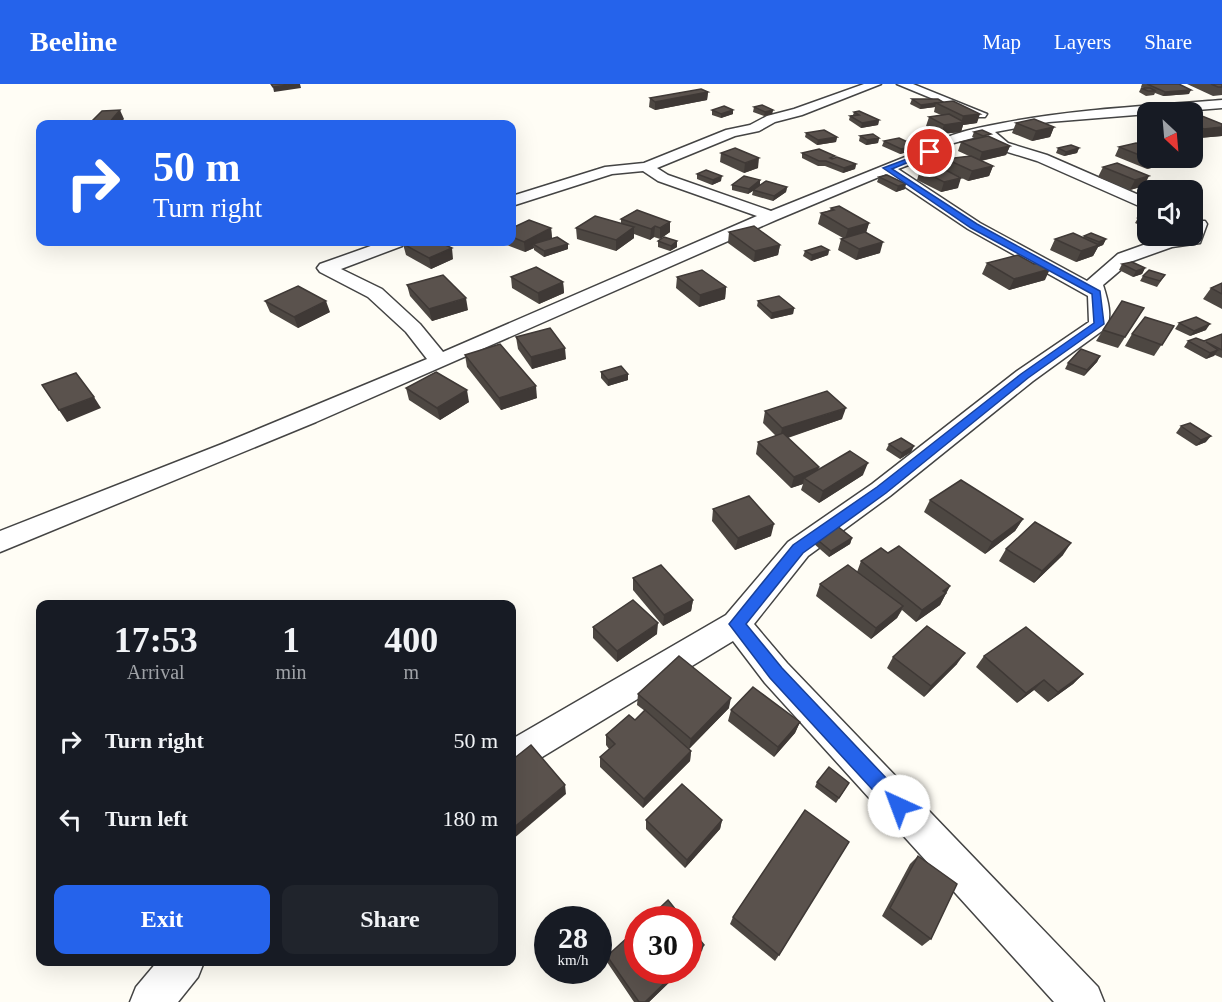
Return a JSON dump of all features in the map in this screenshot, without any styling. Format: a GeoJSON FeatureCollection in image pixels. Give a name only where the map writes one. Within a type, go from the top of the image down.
{"type":"FeatureCollection","features":[{"type":"Feature","properties":{"kind":"street"},"geometry":{"type":"LineString","coordinates":[[516,200],[610,171],[646,167],[731,133],[754,128],[771,118],[798,112],[875,84]]}},
{"type":"Feature","properties":{"kind":"street"},"geometry":{"type":"LineString","coordinates":[[903,84],[1010,125]]}},
{"type":"Feature","properties":{"kind":"street"},"geometry":{"type":"LineString","coordinates":[[0,542],[130,492],[771,216],[930,152],[945,141],[1049,118],[1222,104]]}},
{"type":"Feature","properties":{"kind":"street"},"geometry":{"type":"LineString","coordinates":[[987,130],[992,138],[1003,146],[1042,158],[1137,200]]}},
{"type":"Feature","properties":{"kind":"street"},"geometry":{"type":"LineString","coordinates":[[646,167],[663,178],[771,216]]}},
{"type":"Feature","properties":{"kind":"street"},"geometry":{"type":"LineString","coordinates":[[887,168],[974,226],[1096,293]]}},
{"type":"Feature","properties":{"kind":"street"},"geometry":{"type":"LineString","coordinates":[[385,246],[326,268],[375,293],[412,328],[438,360]]}},
{"type":"Feature","properties":{"kind":"street"},"geometry":{"type":"LineString","coordinates":[[516,754],[737,624],[798,549],[881,490],[1025,376],[1100,324],[1094,284],[1124,258],[1158,246]]}},
{"type":"Feature","properties":{"kind":"street"},"geometry":{"type":"LineString","coordinates":[[737,624],[776,673],[1083,1002]]}},
{"type":"Feature","properties":{"kind":"street"},"geometry":{"type":"LineString","coordinates":[[151,1002],[180,966]]}},
{"type":"Feature","properties":{"kind":"building"},"geometry":{"type":"Polygon","coordinates":[[[271,84],[296,84],[273,87],[271,84]]]}},
{"type":"Feature","properties":{"kind":"building"},"geometry":{"type":"Polygon","coordinates":[[[1147,84],[1179,84],[1191,90],[1165,92],[1147,84]]]}},
{"type":"Feature","properties":{"kind":"building"},"geometry":{"type":"Polygon","coordinates":[[[1141,88],[1150,88],[1156,91],[1148,91],[1141,88]]]}},
{"type":"Feature","properties":{"kind":"building"},"geometry":{"type":"Polygon","coordinates":[[[701,89],[708,92],[655,102],[650,98],[701,89]]]}},
{"type":"Feature","properties":{"kind":"building"},"geometry":{"type":"Polygon","coordinates":[[[912,99],[938,99],[943,102],[921,105],[912,99]]]}},
{"type":"Feature","properties":{"kind":"building"},"geometry":{"type":"Polygon","coordinates":[[[953,101],[980,114],[963,116],[936,103],[953,101]]]}},
{"type":"Feature","properties":{"kind":"building"},"geometry":{"type":"Polygon","coordinates":[[[762,105],[773,110],[765,112],[754,107],[762,105]]]}},
{"type":"Feature","properties":{"kind":"building"},"geometry":{"type":"Polygon","coordinates":[[[724,106],[733,110],[721,114],[712,110],[724,106]]]}},
{"type":"Feature","properties":{"kind":"building"},"geometry":{"type":"Polygon","coordinates":[[[120,110],[111,120],[93,120],[102,111],[120,110]]]}},
{"type":"Feature","properties":{"kind":"building"},"geometry":{"type":"Polygon","coordinates":[[[859,111],[879,120],[862,123],[850,116],[859,115],[854,112],[859,111]]]}},
{"type":"Feature","properties":{"kind":"building"},"geometry":{"type":"Polygon","coordinates":[[[949,114],[964,122],[944,125],[929,117],[949,114]]]}},
{"type":"Feature","properties":{"kind":"building"},"geometry":{"type":"Polygon","coordinates":[[[1203,116],[1222,124],[1222,127],[1204,129],[1203,116]]]}},
{"type":"Feature","properties":{"kind":"building"},"geometry":{"type":"Polygon","coordinates":[[[1034,119],[1054,127],[1036,131],[1016,123],[1034,119]]]}},
{"type":"Feature","properties":{"kind":"building"},"geometry":{"type":"Polygon","coordinates":[[[824,130],[837,137],[818,140],[806,133],[824,130]]]}},
{"type":"Feature","properties":{"kind":"building"},"geometry":{"type":"Polygon","coordinates":[[[982,130],[991,134],[983,136],[974,132],[982,130]]]}},
{"type":"Feature","properties":{"kind":"building"},"geometry":{"type":"Polygon","coordinates":[[[873,134],[879,138],[867,140],[860,136],[873,134]]]}},
{"type":"Feature","properties":{"kind":"building"},"geometry":{"type":"Polygon","coordinates":[[[988,136],[1010,146],[982,152],[961,142],[988,136]]]}},
{"type":"Feature","properties":{"kind":"building"},"geometry":{"type":"Polygon","coordinates":[[[899,138],[916,146],[901,149],[884,141],[899,138]]]}},
{"type":"Feature","properties":{"kind":"building"},"geometry":{"type":"Polygon","coordinates":[[[1137,143],[1137,154],[1119,147],[1137,143]]]}},
{"type":"Feature","properties":{"kind":"building"},"geometry":{"type":"Polygon","coordinates":[[[1071,145],[1079,148],[1066,152],[1058,148],[1071,145]]]}},
{"type":"Feature","properties":{"kind":"building"},"geometry":{"type":"Polygon","coordinates":[[[735,148],[759,158],[745,163],[721,153],[735,148]]]}},
{"type":"Feature","properties":{"kind":"building"},"geometry":{"type":"Polygon","coordinates":[[[819,149],[835,156],[830,158],[832,159],[837,157],[856,164],[844,168],[826,161],[819,161],[802,153],[819,149]]]}},
{"type":"Feature","properties":{"kind":"building"},"geometry":{"type":"Polygon","coordinates":[[[971,156],[993,166],[972,171],[946,159],[971,156]]]}},
{"type":"Feature","properties":{"kind":"building"},"geometry":{"type":"Polygon","coordinates":[[[1117,163],[1149,176],[1135,180],[1103,167],[1117,163]]]}},
{"type":"Feature","properties":{"kind":"building"},"geometry":{"type":"Polygon","coordinates":[[[936,165],[961,178],[944,182],[920,170],[926,168],[923,167],[936,165]]]}},
{"type":"Feature","properties":{"kind":"building"},"geometry":{"type":"Polygon","coordinates":[[[706,170],[722,176],[713,180],[697,174],[706,170]]]}},
{"type":"Feature","properties":{"kind":"building"},"geometry":{"type":"Polygon","coordinates":[[[887,175],[906,184],[898,186],[879,177],[887,175]]]}},
{"type":"Feature","properties":{"kind":"building"},"geometry":{"type":"Polygon","coordinates":[[[744,176],[760,180],[749,189],[732,185],[744,176]]]}},
{"type":"Feature","properties":{"kind":"building"},"geometry":{"type":"Polygon","coordinates":[[[766,181],[787,187],[774,196],[753,190],[766,181]]]}},
{"type":"Feature","properties":{"kind":"building"},"geometry":{"type":"Polygon","coordinates":[[[839,206],[869,223],[848,229],[821,213],[834,210],[831,208],[839,206]]]}},
{"type":"Feature","properties":{"kind":"building"},"geometry":{"type":"Polygon","coordinates":[[[637,210],[670,222],[660,228],[655,226],[651,229],[621,219],[637,210]]]}},
{"type":"Feature","properties":{"kind":"building"},"geometry":{"type":"Polygon","coordinates":[[[595,216],[634,227],[616,240],[576,228],[595,216]]]}},
{"type":"Feature","properties":{"kind":"building"},"geometry":{"type":"Polygon","coordinates":[[[529,220],[551,228],[524,242],[516,239],[516,226],[529,220]]]}},
{"type":"Feature","properties":{"kind":"building"},"geometry":{"type":"Polygon","coordinates":[[[754,226],[780,245],[755,251],[729,232],[754,226]]]}},
{"type":"Feature","properties":{"kind":"building"},"geometry":{"type":"Polygon","coordinates":[[[865,232],[883,242],[859,249],[841,239],[865,232]]]}},
{"type":"Feature","properties":{"kind":"building"},"geometry":{"type":"Polygon","coordinates":[[[1073,233],[1099,245],[1081,251],[1055,239],[1073,233]]]}},
{"type":"Feature","properties":{"kind":"building"},"geometry":{"type":"Polygon","coordinates":[[[1091,233],[1106,239],[1099,242],[1084,236],[1091,233]]]}},
{"type":"Feature","properties":{"kind":"building"},"geometry":{"type":"Polygon","coordinates":[[[557,237],[568,244],[544,251],[533,244],[557,237]]]}},
{"type":"Feature","properties":{"kind":"building"},"geometry":{"type":"Polygon","coordinates":[[[664,237],[677,241],[671,246],[658,241],[664,237]]]}},
{"type":"Feature","properties":{"kind":"building"},"geometry":{"type":"Polygon","coordinates":[[[407,246],[448,246],[452,248],[429,258],[407,246]]]}},
{"type":"Feature","properties":{"kind":"building"},"geometry":{"type":"Polygon","coordinates":[[[821,246],[829,250],[812,255],[805,251],[821,246]]]}},
{"type":"Feature","properties":{"kind":"building"},"geometry":{"type":"Polygon","coordinates":[[[1018,255],[1034,264],[1039,263],[1050,269],[1014,279],[987,263],[1018,255]]]}},
{"type":"Feature","properties":{"kind":"building"},"geometry":{"type":"Polygon","coordinates":[[[1132,262],[1145,268],[1136,271],[1122,264],[1132,262]]]}},
{"type":"Feature","properties":{"kind":"building"},"geometry":{"type":"Polygon","coordinates":[[[536,267],[563,282],[538,293],[511,277],[536,267]]]}},
{"type":"Feature","properties":{"kind":"building"},"geometry":{"type":"Polygon","coordinates":[[[702,270],[726,287],[700,295],[677,277],[702,270]]]}},
{"type":"Feature","properties":{"kind":"building"},"geometry":{"type":"Polygon","coordinates":[[[1149,270],[1165,275],[1160,281],[1143,276],[1149,270]]]}},
{"type":"Feature","properties":{"kind":"building"},"geometry":{"type":"Polygon","coordinates":[[[443,275],[466,298],[429,309],[407,285],[443,275]]]}},
{"type":"Feature","properties":{"kind":"building"},"geometry":{"type":"Polygon","coordinates":[[[1222,283],[1222,294],[1211,288],[1222,283]]]}},
{"type":"Feature","properties":{"kind":"building"},"geometry":{"type":"Polygon","coordinates":[[[298,286],[326,301],[294,317],[265,301],[298,286]]]}},
{"type":"Feature","properties":{"kind":"building"},"geometry":{"type":"Polygon","coordinates":[[[779,296],[794,308],[772,313],[758,301],[779,296]]]}},
{"type":"Feature","properties":{"kind":"building"},"geometry":{"type":"Polygon","coordinates":[[[1122,301],[1144,308],[1125,337],[1103,330],[1122,301]]]}},
{"type":"Feature","properties":{"kind":"building"},"geometry":{"type":"Polygon","coordinates":[[[1145,317],[1174,326],[1162,345],[1132,334],[1145,317]]]}},
{"type":"Feature","properties":{"kind":"building"},"geometry":{"type":"Polygon","coordinates":[[[1196,317],[1210,324],[1194,331],[1179,323],[1196,317]]]}},
{"type":"Feature","properties":{"kind":"building"},"geometry":{"type":"Polygon","coordinates":[[[550,328],[565,348],[531,357],[516,337],[550,328]]]}},
{"type":"Feature","properties":{"kind":"building"},"geometry":{"type":"Polygon","coordinates":[[[1222,334],[1222,350],[1206,342],[1218,350],[1210,353],[1188,341],[1196,338],[1204,341],[1222,334]]]}},
{"type":"Feature","properties":{"kind":"building"},"geometry":{"type":"Polygon","coordinates":[[[500,344],[536,386],[499,398],[465,355],[500,344]]]}},
{"type":"Feature","properties":{"kind":"building"},"geometry":{"type":"Polygon","coordinates":[[[1081,349],[1100,356],[1087,370],[1068,363],[1081,349]]]}},
{"type":"Feature","properties":{"kind":"building"},"geometry":{"type":"Polygon","coordinates":[[[621,366],[628,374],[608,380],[601,372],[621,366]]]}},
{"type":"Feature","properties":{"kind":"building"},"geometry":{"type":"Polygon","coordinates":[[[436,372],[467,390],[437,408],[406,388],[436,372]]]}},
{"type":"Feature","properties":{"kind":"building"},"geometry":{"type":"Polygon","coordinates":[[[76,373],[94,397],[59,410],[42,385],[76,373]]]}},
{"type":"Feature","properties":{"kind":"building"},"geometry":{"type":"Polygon","coordinates":[[[827,391],[846,408],[782,428],[765,411],[827,391]]]}},
{"type":"Feature","properties":{"kind":"building"},"geometry":{"type":"Polygon","coordinates":[[[1190,423],[1211,436],[1201,440],[1181,426],[1190,423]]]}},
{"type":"Feature","properties":{"kind":"building"},"geometry":{"type":"Polygon","coordinates":[[[783,433],[819,467],[794,477],[758,442],[783,433]]]}},
{"type":"Feature","properties":{"kind":"building"},"geometry":{"type":"Polygon","coordinates":[[[901,438],[914,446],[902,453],[889,444],[901,438]]]}},
{"type":"Feature","properties":{"kind":"building"},"geometry":{"type":"Polygon","coordinates":[[[850,451],[868,463],[823,491],[804,478],[850,451]]]}},
{"type":"Feature","properties":{"kind":"building"},"geometry":{"type":"Polygon","coordinates":[[[961,480],[1023,519],[992,542],[930,500],[961,480]]]}},
{"type":"Feature","properties":{"kind":"building"},"geometry":{"type":"Polygon","coordinates":[[[749,496],[774,524],[738,538],[713,509],[749,496]]]}},
{"type":"Feature","properties":{"kind":"building"},"geometry":{"type":"Polygon","coordinates":[[[1035,522],[1071,543],[1042,571],[1006,549],[1035,522]]]}},
{"type":"Feature","properties":{"kind":"building"},"geometry":{"type":"Polygon","coordinates":[[[836,525],[852,538],[831,551],[814,537],[836,525]]]}},
{"type":"Feature","properties":{"kind":"building"},"geometry":{"type":"Polygon","coordinates":[[[899,546],[950,586],[943,591],[946,593],[922,610],[861,561],[881,548],[888,553],[899,546]]]}},
{"type":"Feature","properties":{"kind":"building"},"geometry":{"type":"Polygon","coordinates":[[[661,565],[693,600],[664,615],[633,578],[661,565]]]}},
{"type":"Feature","properties":{"kind":"building"},"geometry":{"type":"Polygon","coordinates":[[[848,565],[903,606],[876,628],[820,584],[848,565]]]}},
{"type":"Feature","properties":{"kind":"building"},"geometry":{"type":"Polygon","coordinates":[[[633,600],[658,623],[617,651],[593,627],[633,600]]]}},
{"type":"Feature","properties":{"kind":"building"},"geometry":{"type":"Polygon","coordinates":[[[927,626],[965,653],[931,686],[893,657],[927,626]]]}},
{"type":"Feature","properties":{"kind":"building"},"geometry":{"type":"Polygon","coordinates":[[[1026,627],[1083,674],[1058,692],[1044,680],[1026,693],[984,656],[1026,627]]]}},
{"type":"Feature","properties":{"kind":"building"},"geometry":{"type":"Polygon","coordinates":[[[679,656],[731,698],[691,739],[638,694],[679,656]]]}},
{"type":"Feature","properties":{"kind":"building"},"geometry":{"type":"Polygon","coordinates":[[[753,687],[800,722],[778,747],[731,710],[753,687]]]}},
{"type":"Feature","properties":{"kind":"building"},"geometry":{"type":"Polygon","coordinates":[[[645,710],[691,751],[644,799],[600,757],[615,744],[606,735],[629,715],[635,720],[645,710]]]}},
{"type":"Feature","properties":{"kind":"building"},"geometry":{"type":"Polygon","coordinates":[[[531,745],[565,785],[516,826],[516,757],[531,745]]]}},
{"type":"Feature","properties":{"kind":"building"},"geometry":{"type":"Polygon","coordinates":[[[829,767],[849,783],[839,798],[817,782],[829,767]]]}},
{"type":"Feature","properties":{"kind":"building"},"geometry":{"type":"Polygon","coordinates":[[[682,784],[722,820],[687,860],[646,820],[682,784]]]}},
{"type":"Feature","properties":{"kind":"building"},"geometry":{"type":"Polygon","coordinates":[[[805,810],[849,842],[779,955],[733,917],[805,810]]]}},
{"type":"Feature","properties":{"kind":"building"},"geometry":{"type":"Polygon","coordinates":[[[918,856],[957,884],[931,939],[890,908],[918,856]]]}},
{"type":"Feature","properties":{"kind":"building"},"geometry":{"type":"Polygon","coordinates":[[[668,900],[673,906],[662,906],[668,900]]]}},
{"type":"Feature","properties":{"kind":"building"},"geometry":{"type":"Polygon","coordinates":[[[624,941],[624,980],[612,963],[612,951],[624,941]]]}},
{"type":"Feature","properties":{"kind":"building"},"geometry":{"type":"Polygon","coordinates":[[[626,984],[664,984],[645,1002],[639,1002],[626,984]]]}},
{"type":"Feature","properties":{"kind":"route"},"geometry":{"type":"LineString","coordinates":[[899,806],[776,673],[737,624],[798,549],[881,490],[1025,376],[1100,324],[1099,302],[1096,293],[974,226],[887,168],[930,152]]}}]}
